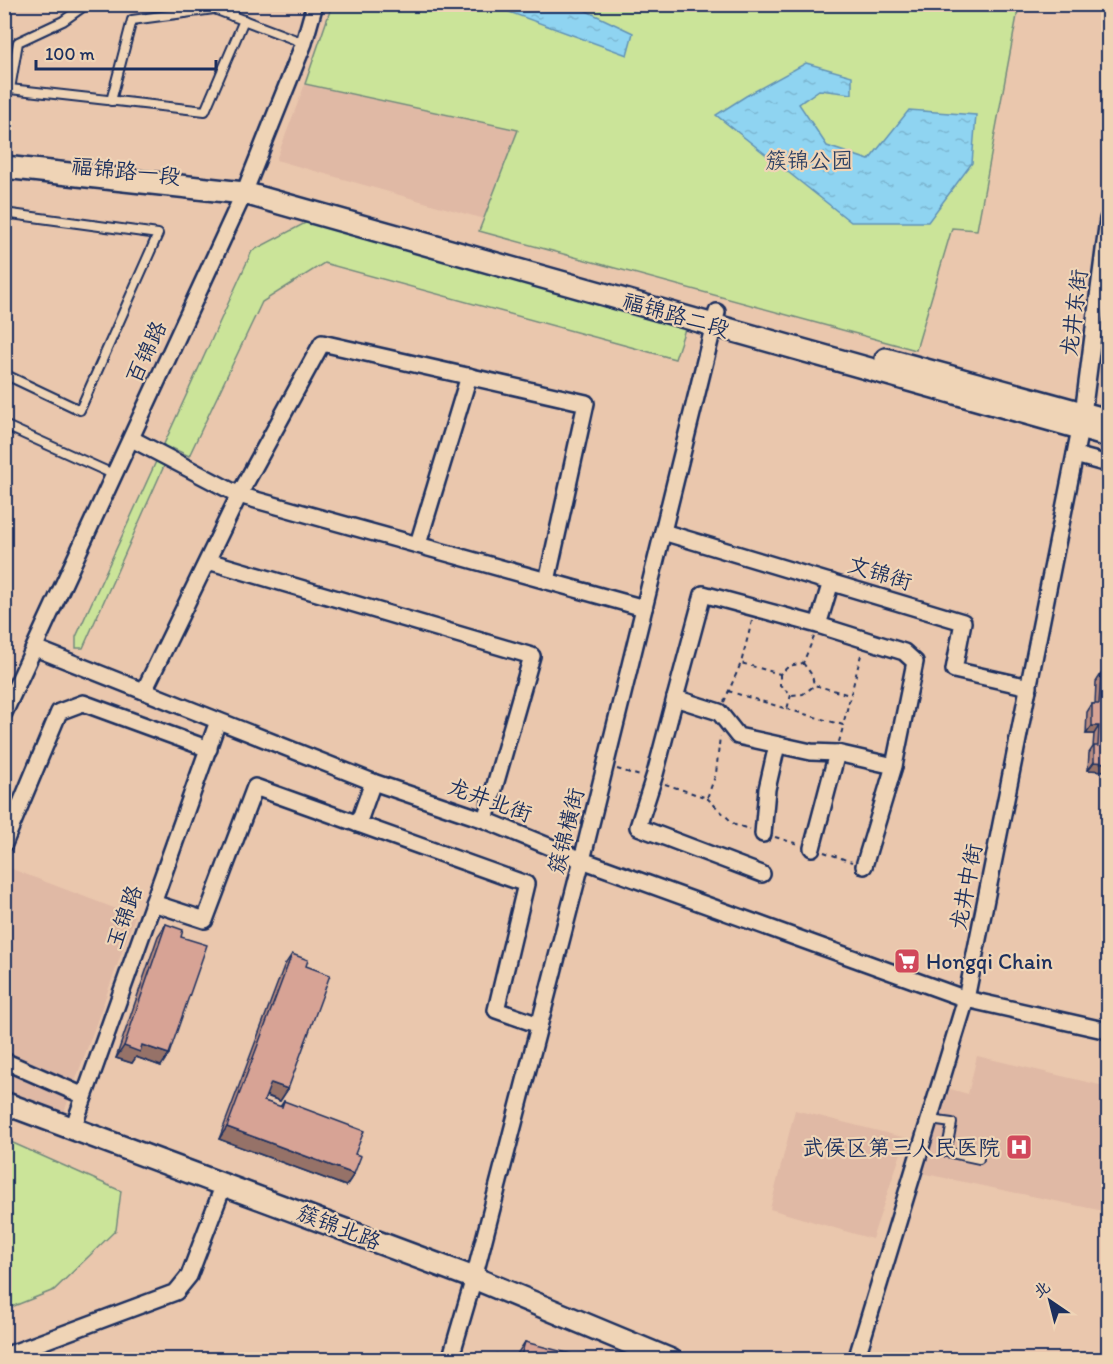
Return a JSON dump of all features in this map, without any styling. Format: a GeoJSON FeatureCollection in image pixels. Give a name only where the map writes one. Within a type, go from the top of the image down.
{"type":"FeatureCollection","features":[{"type":"Feature","properties":{"kind":"street","name":"百锦路"},"geometry":{"type":"LineString","coordinates":[[4,713],[8,695],[35,648],[245,189],[304,43],[315,4]]}},
{"type":"Feature","properties":{"kind":"street","name":"福锦路一段"},"geometry":{"type":"LineString","coordinates":[[4,157],[245,189]]}},
{"type":"Feature","properties":{"kind":"street","name":"福锦路一段"},"geometry":{"type":"LineString","coordinates":[[4,168],[245,189]]}},
{"type":"Feature","properties":{"kind":"street","name":"福锦路二段"},"geometry":{"type":"LineString","coordinates":[[245,189],[1082,421],[1108,436]]}},
{"type":"Feature","properties":{"kind":"street","name":"龙井东街"},"geometry":{"type":"LineString","coordinates":[[1082,421],[1108,219]]}},
{"type":"Feature","properties":{"kind":"street","name":"簇锦横街"},"geometry":{"type":"LineString","coordinates":[[450,1359],[474,1278],[582,860],[716,318]]}},
{"type":"Feature","properties":{"kind":"street"},"geometry":{"type":"LineString","coordinates":[[144,691],[239,495],[322,343],[586,403],[547,581]]}},
{"type":"Feature","properties":{"kind":"street"},"geometry":{"type":"LineString","coordinates":[[418,544],[469,376]]}},
{"type":"Feature","properties":{"kind":"street","name":"福锦路二段"},"geometry":{"type":"LineString","coordinates":[[1082,421],[1108,420]]}},
{"type":"Feature","properties":{"kind":"street","name":"龙井中街"},"geometry":{"type":"LineString","coordinates":[[856,1359],[966,999],[1082,421]]}},
{"type":"Feature","properties":{"kind":"street"},"geometry":{"type":"LineString","coordinates":[[132,439],[239,495],[645,608]]}},
{"type":"Feature","properties":{"kind":"street"},"geometry":{"type":"LineString","coordinates":[[1075,455],[1108,464]]}},
{"type":"Feature","properties":{"kind":"street","name":"文锦街"},"geometry":{"type":"LineString","coordinates":[[663,532],[963,622],[954,670],[1029,687]]}},
{"type":"Feature","properties":{"kind":"street"},"geometry":{"type":"LineString","coordinates":[[208,561],[532,656],[485,820]]}},
{"type":"Feature","properties":{"kind":"street"},"geometry":{"type":"LineString","coordinates":[[818,626],[831,582]]}},
{"type":"Feature","properties":{"kind":"street"},"geometry":{"type":"LineString","coordinates":[[762,874],[638,827],[653,780],[703,594],[904,652],[915,662],[894,766],[864,866]]}},
{"type":"Feature","properties":{"kind":"street","name":"龙井北街"},"geometry":{"type":"LineString","coordinates":[[35,648],[373,782],[485,820],[582,860],[966,999],[1108,1031]]}},
{"type":"Feature","properties":{"kind":"street"},"geometry":{"type":"LineString","coordinates":[[675,698],[722,715],[738,736],[811,752],[837,753],[894,766]]}},
{"type":"Feature","properties":{"kind":"street"},"geometry":{"type":"LineString","coordinates":[[4,844],[59,712],[83,703],[208,749]]}},
{"type":"Feature","properties":{"kind":"street","name":"玉锦路"},"geometry":{"type":"LineString","coordinates":[[73,1128],[218,721]]}},
{"type":"Feature","properties":{"kind":"street"},"geometry":{"type":"LineString","coordinates":[[763,834],[767,789],[777,745]]}},
{"type":"Feature","properties":{"kind":"street"},"geometry":{"type":"LineString","coordinates":[[812,848],[837,753]]}},
{"type":"Feature","properties":{"kind":"street"},"geometry":{"type":"LineString","coordinates":[[358,824],[373,782]]}},
{"type":"Feature","properties":{"kind":"street"},"geometry":{"type":"LineString","coordinates":[[153,903],[205,920],[255,787],[526,884],[496,1010],[539,1025]]}},
{"type":"Feature","properties":{"kind":"street"},"geometry":{"type":"LineString","coordinates":[[4,1061],[84,1096]]}},
{"type":"Feature","properties":{"kind":"street","name":"簇锦北路"},"geometry":{"type":"LineString","coordinates":[[4,1103],[474,1278],[671,1359]]}},
{"type":"Feature","properties":{"kind":"street"},"geometry":{"type":"LineString","coordinates":[[4,1356],[176,1292],[189,1276],[224,1184]]}},
{"type":"Feature","properties":{"kind":"lane"},"geometry":{"type":"LineString","coordinates":[[87,4],[63,21],[18,42],[9,89],[205,111],[244,20]]}},
{"type":"Feature","properties":{"kind":"lane"},"geometry":{"type":"LineString","coordinates":[[185,13],[188,4]]}},
{"type":"Feature","properties":{"kind":"lane"},"geometry":{"type":"LineString","coordinates":[[232,16],[235,4]]}},
{"type":"Feature","properties":{"kind":"lane"},"geometry":{"type":"LineString","coordinates":[[111,101],[132,20],[214,9],[304,43]]}},
{"type":"Feature","properties":{"kind":"lane"},"geometry":{"type":"LineString","coordinates":[[4,213],[158,234],[80,410],[4,374]]}},
{"type":"Feature","properties":{"kind":"lane"},"geometry":{"type":"LineString","coordinates":[[4,425],[115,475]]}},
{"type":"Feature","properties":{"kind":"lane"},"geometry":{"type":"LineString","coordinates":[[930,1120],[952,1123],[946,1152],[979,1159]]}},
{"type":"Feature","properties":{"kind":"path"},"geometry":{"type":"LineString","coordinates":[[707,798],[716,774],[717,746],[728,691],[741,663],[755,608]]}},
{"type":"Feature","properties":{"kind":"path"},"geometry":{"type":"LineString","coordinates":[[803,663],[818,626]]}},
{"type":"Feature","properties":{"kind":"path"},"geometry":{"type":"LineString","coordinates":[[728,691],[843,725],[865,640]]}},
{"type":"Feature","properties":{"kind":"path"},"geometry":{"type":"LineString","coordinates":[[741,663],[780,674]]}},
{"type":"Feature","properties":{"kind":"path"},"geometry":{"type":"LineString","coordinates":[[803,663],[789,666],[780,674],[780,684],[791,695],[803,694],[814,685]]}},
{"type":"Feature","properties":{"kind":"path"},"geometry":{"type":"LineString","coordinates":[[803,663],[812,675],[814,685]]}},
{"type":"Feature","properties":{"kind":"path"},"geometry":{"type":"LineString","coordinates":[[814,685],[850,695]]}},
{"type":"Feature","properties":{"kind":"path"},"geometry":{"type":"LineString","coordinates":[[787,709],[791,695]]}},
{"type":"Feature","properties":{"kind":"path"},"geometry":{"type":"LineString","coordinates":[[605,766],[707,798],[735,825]]}},
{"type":"Feature","properties":{"kind":"shaded area"},"geometry":{"type":"Polygon","coordinates":[[[305,84],[518,130],[484,219],[276,160],[305,84]]]}},
{"type":"Feature","properties":{"kind":"shaded area"},"geometry":{"type":"Polygon","coordinates":[[[4,866],[135,916],[63,1115],[5,1093],[4,866]]]}},
{"type":"Feature","properties":{"kind":"shaded area","name":"武侯区第三人民医院"},"geometry":{"type":"Polygon","coordinates":[[[977,1056],[1108,1087],[1108,1212],[921,1173],[947,1088],[968,1094],[977,1056]]]}},
{"type":"Feature","properties":{"kind":"shaded area"},"geometry":{"type":"Polygon","coordinates":[[[795,1110],[906,1138],[872,1239],[770,1209],[795,1110]]]}},
{"type":"Feature","properties":{"kind":"green space","name":"簇锦公园"},"geometry":{"type":"Polygon","coordinates":[[[332,5],[1019,5],[977,230],[952,228],[916,350],[479,231],[518,130],[305,84],[332,5]]]}},
{"type":"Feature","properties":{"kind":"green space"},"geometry":{"type":"Polygon","coordinates":[[[309,221],[685,329],[675,359],[324,263],[262,302],[189,456],[172,448],[83,648],[76,648],[76,637],[252,251],[309,221]]]}},
{"type":"Feature","properties":{"kind":"green space"},"geometry":{"type":"Polygon","coordinates":[[[4,1139],[121,1191],[116,1230],[54,1290],[9,1308],[4,1297],[4,1139]]]}},
{"type":"Feature","properties":{"kind":"water"},"geometry":{"type":"Polygon","coordinates":[[[505,5],[574,5],[633,33],[627,55],[509,12],[505,5]]]}},
{"type":"Feature","properties":{"kind":"water"},"geometry":{"type":"Polygon","coordinates":[[[806,63],[852,76],[852,94],[819,90],[799,104],[827,146],[869,160],[909,110],[976,115],[972,163],[928,222],[851,222],[716,115],[806,63]]]}},
{"type":"Feature","properties":{"kind":"building"},"geometry":{"type":"Polygon","coordinates":[[[1101,674],[1108,675],[1108,763],[1094,762],[1094,746],[1098,746],[1099,726],[1092,726],[1092,704],[1099,704],[1101,674]]]}},
{"type":"Feature","properties":{"kind":"building"},"geometry":{"type":"Polygon","coordinates":[[[166,924],[183,930],[181,937],[207,945],[169,1054],[142,1045],[140,1052],[124,1046],[166,924]]]}},
{"type":"Feature","properties":{"kind":"building"},"geometry":{"type":"Polygon","coordinates":[[[292,954],[308,960],[306,966],[330,975],[288,1089],[271,1083],[264,1101],[282,1107],[284,1101],[364,1131],[355,1154],[361,1156],[354,1174],[227,1127],[292,954]]]}},
{"type":"Feature","properties":{"kind":"building"},"geometry":{"type":"Polygon","coordinates":[[[525,1342],[571,1354],[569,1359],[520,1359],[525,1342]]]}},
{"type":"Feature","properties":{"kind":"building"},"geometry":{"type":"Polygon","coordinates":[[[496,1354],[515,1359],[494,1359],[496,1354]]]}},
{"type":"Feature","properties":{"kind":"place","name":"Hongqi Chain"},"geometry":{"type":"Point","coordinates":[907,961]}},
{"type":"Feature","properties":{"kind":"place","name":"武侯区第三人民医院"},"geometry":{"type":"Point","coordinates":[1019,1147]}}]}
